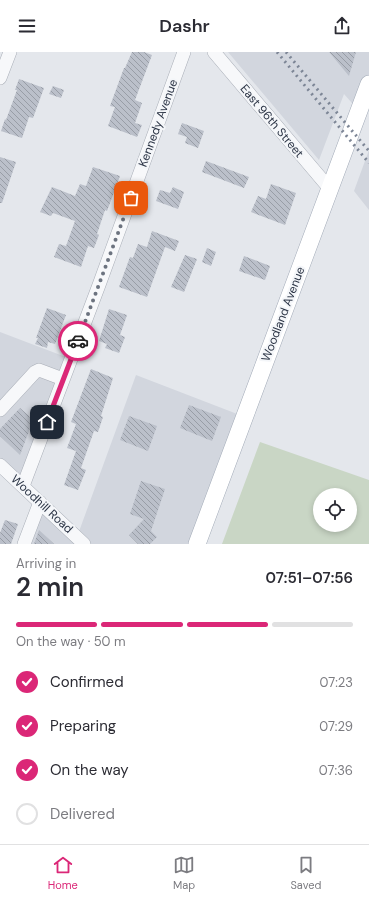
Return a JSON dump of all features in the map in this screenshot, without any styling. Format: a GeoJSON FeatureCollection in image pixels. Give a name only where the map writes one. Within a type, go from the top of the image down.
{"type":"FeatureCollection","features":[{"type":"Feature","properties":{"kind":"main road","name":"Woodland Avenue"},"geometry":{"type":"LineString","coordinates":[[197,544],[369,84]]}},
{"type":"Feature","properties":{"kind":"street"},"geometry":{"type":"LineString","coordinates":[[0,78],[10,52]]}},
{"type":"Feature","properties":{"kind":"street","name":"Kennedy Avenue"},"geometry":{"type":"LineString","coordinates":[[23,486],[184,52]]}},
{"type":"Feature","properties":{"kind":"street","name":"East 96th Street"},"geometry":{"type":"LineString","coordinates":[[214,52],[330,189]]}},
{"type":"Feature","properties":{"kind":"street"},"geometry":{"type":"LineString","coordinates":[[0,410],[35,372],[39,370],[63,379]]}},
{"type":"Feature","properties":{"kind":"street","name":"Woodhill Road"},"geometry":{"type":"LineString","coordinates":[[0,465],[84,544]]}},
{"type":"Feature","properties":{"kind":"street"},"geometry":{"type":"LineString","coordinates":[[24,544],[40,502]]}},
{"type":"Feature","properties":{"kind":"shaded area"},"geometry":{"type":"Polygon","coordinates":[[[228,52],[369,52],[369,84],[359,111],[344,94],[319,160],[228,52]]]}},
{"type":"Feature","properties":{"kind":"shaded area"},"geometry":{"type":"Polygon","coordinates":[[[369,150],[369,210],[354,191],[369,150]]]}},
{"type":"Feature","properties":{"kind":"shaded area"},"geometry":{"type":"Polygon","coordinates":[[[0,332],[71,359],[23,486],[0,465],[0,332]]]}},
{"type":"Feature","properties":{"kind":"shaded area"},"geometry":{"type":"Polygon","coordinates":[[[136,375],[245,417],[197,544],[24,544],[40,502],[77,537],[136,375]]]}},
{"type":"Feature","properties":{"kind":"green space"},"geometry":{"type":"Polygon","coordinates":[[[260,442],[369,480],[369,544],[222,544],[260,442]]]}},
{"type":"Feature","properties":{"kind":"building"},"geometry":{"type":"Polygon","coordinates":[[[132,52],[144,52],[152,55],[135,100],[142,103],[135,123],[142,125],[137,137],[108,126],[115,107],[110,106],[124,68],[132,52]]]}},
{"type":"Feature","properties":{"kind":"building"},"geometry":{"type":"Polygon","coordinates":[[[329,52],[356,52],[349,76],[329,52]]]}},
{"type":"Feature","properties":{"kind":"building"},"geometry":{"type":"Polygon","coordinates":[[[19,79],[44,88],[33,118],[29,117],[22,138],[1,131],[17,90],[15,90],[19,79]]]}},
{"type":"Feature","properties":{"kind":"building"},"geometry":{"type":"Polygon","coordinates":[[[53,86],[64,90],[61,98],[49,94],[53,86]]]}},
{"type":"Feature","properties":{"kind":"building"},"geometry":{"type":"Polygon","coordinates":[[[182,123],[204,131],[198,148],[185,143],[187,137],[178,134],[182,123]]]}},
{"type":"Feature","properties":{"kind":"building"},"geometry":{"type":"Polygon","coordinates":[[[0,157],[16,162],[2,203],[0,203],[0,157]]]}},
{"type":"Feature","properties":{"kind":"building"},"geometry":{"type":"Polygon","coordinates":[[[206,161],[249,177],[244,188],[202,172],[206,161]]]}},
{"type":"Feature","properties":{"kind":"building"},"geometry":{"type":"Polygon","coordinates":[[[93,167],[120,176],[107,211],[105,210],[94,248],[88,246],[81,267],[54,257],[59,244],[66,246],[75,221],[53,213],[51,216],[40,212],[52,187],[75,196],[80,184],[86,186],[93,167]]]}},
{"type":"Feature","properties":{"kind":"building"},"geometry":{"type":"Polygon","coordinates":[[[271,184],[296,193],[285,225],[251,212],[258,196],[266,199],[271,184]]]}},
{"type":"Feature","properties":{"kind":"building"},"geometry":{"type":"Polygon","coordinates":[[[173,187],[184,192],[178,209],[156,201],[160,190],[170,193],[173,187]]]}},
{"type":"Feature","properties":{"kind":"building"},"geometry":{"type":"Polygon","coordinates":[[[152,231],[179,241],[175,251],[165,247],[147,297],[119,287],[130,257],[133,258],[138,244],[147,247],[152,231]]]}},
{"type":"Feature","properties":{"kind":"building"},"geometry":{"type":"Polygon","coordinates":[[[207,248],[216,252],[211,266],[202,262],[207,248]]]}},
{"type":"Feature","properties":{"kind":"building"},"geometry":{"type":"Polygon","coordinates":[[[185,255],[197,259],[184,292],[171,287],[185,255]]]}},
{"type":"Feature","properties":{"kind":"building"},"geometry":{"type":"Polygon","coordinates":[[[244,256],[270,266],[265,280],[239,271],[244,256]]]}},
{"type":"Feature","properties":{"kind":"building"},"geometry":{"type":"Polygon","coordinates":[[[47,308],[66,315],[55,344],[48,342],[47,348],[35,344],[47,308]]]}},
{"type":"Feature","properties":{"kind":"building"},"geometry":{"type":"Polygon","coordinates":[[[109,309],[127,315],[120,335],[125,337],[119,353],[105,348],[107,344],[99,341],[109,309]]]}},
{"type":"Feature","properties":{"kind":"building"},"geometry":{"type":"Polygon","coordinates":[[[91,369],[113,378],[101,416],[103,417],[98,432],[94,431],[81,468],[86,470],[78,490],[64,485],[76,451],[67,448],[76,424],[71,422],[91,369]]]}},
{"type":"Feature","properties":{"kind":"building"},"geometry":{"type":"Polygon","coordinates":[[[189,405],[221,417],[212,441],[180,428],[189,405]]]}},
{"type":"Feature","properties":{"kind":"building"},"geometry":{"type":"Polygon","coordinates":[[[20,408],[29,416],[32,423],[20,455],[0,436],[0,429],[20,408]]]}},
{"type":"Feature","properties":{"kind":"building"},"geometry":{"type":"Polygon","coordinates":[[[129,416],[157,426],[148,451],[120,440],[129,416]]]}},
{"type":"Feature","properties":{"kind":"building"},"geometry":{"type":"Polygon","coordinates":[[[141,481],[165,489],[151,531],[157,537],[150,544],[138,544],[129,535],[144,519],[130,514],[141,481]]]}},
{"type":"Feature","properties":{"kind":"building"},"geometry":{"type":"Polygon","coordinates":[[[5,520],[18,524],[11,544],[0,544],[0,533],[5,520]]]}},
{"type":"Feature","properties":{"kind":"building"},"geometry":{"type":"Polygon","coordinates":[[[39,530],[54,544],[34,544],[39,530]]]}},
{"type":"Feature","properties":{"kind":"railway"},"geometry":{"type":"LineString","coordinates":[[277,52],[369,163]]}},
{"type":"Feature","properties":{"kind":"railway"},"geometry":{"type":"LineString","coordinates":[[286,52],[369,151]]}},
{"type":"Feature","properties":{"kind":"way so far"},"geometry":{"type":"LineString","coordinates":[[78,341],[131,198]]}},
{"type":"Feature","properties":{"kind":"route"},"geometry":{"type":"LineString","coordinates":[[47,422],[78,341]]}}]}
